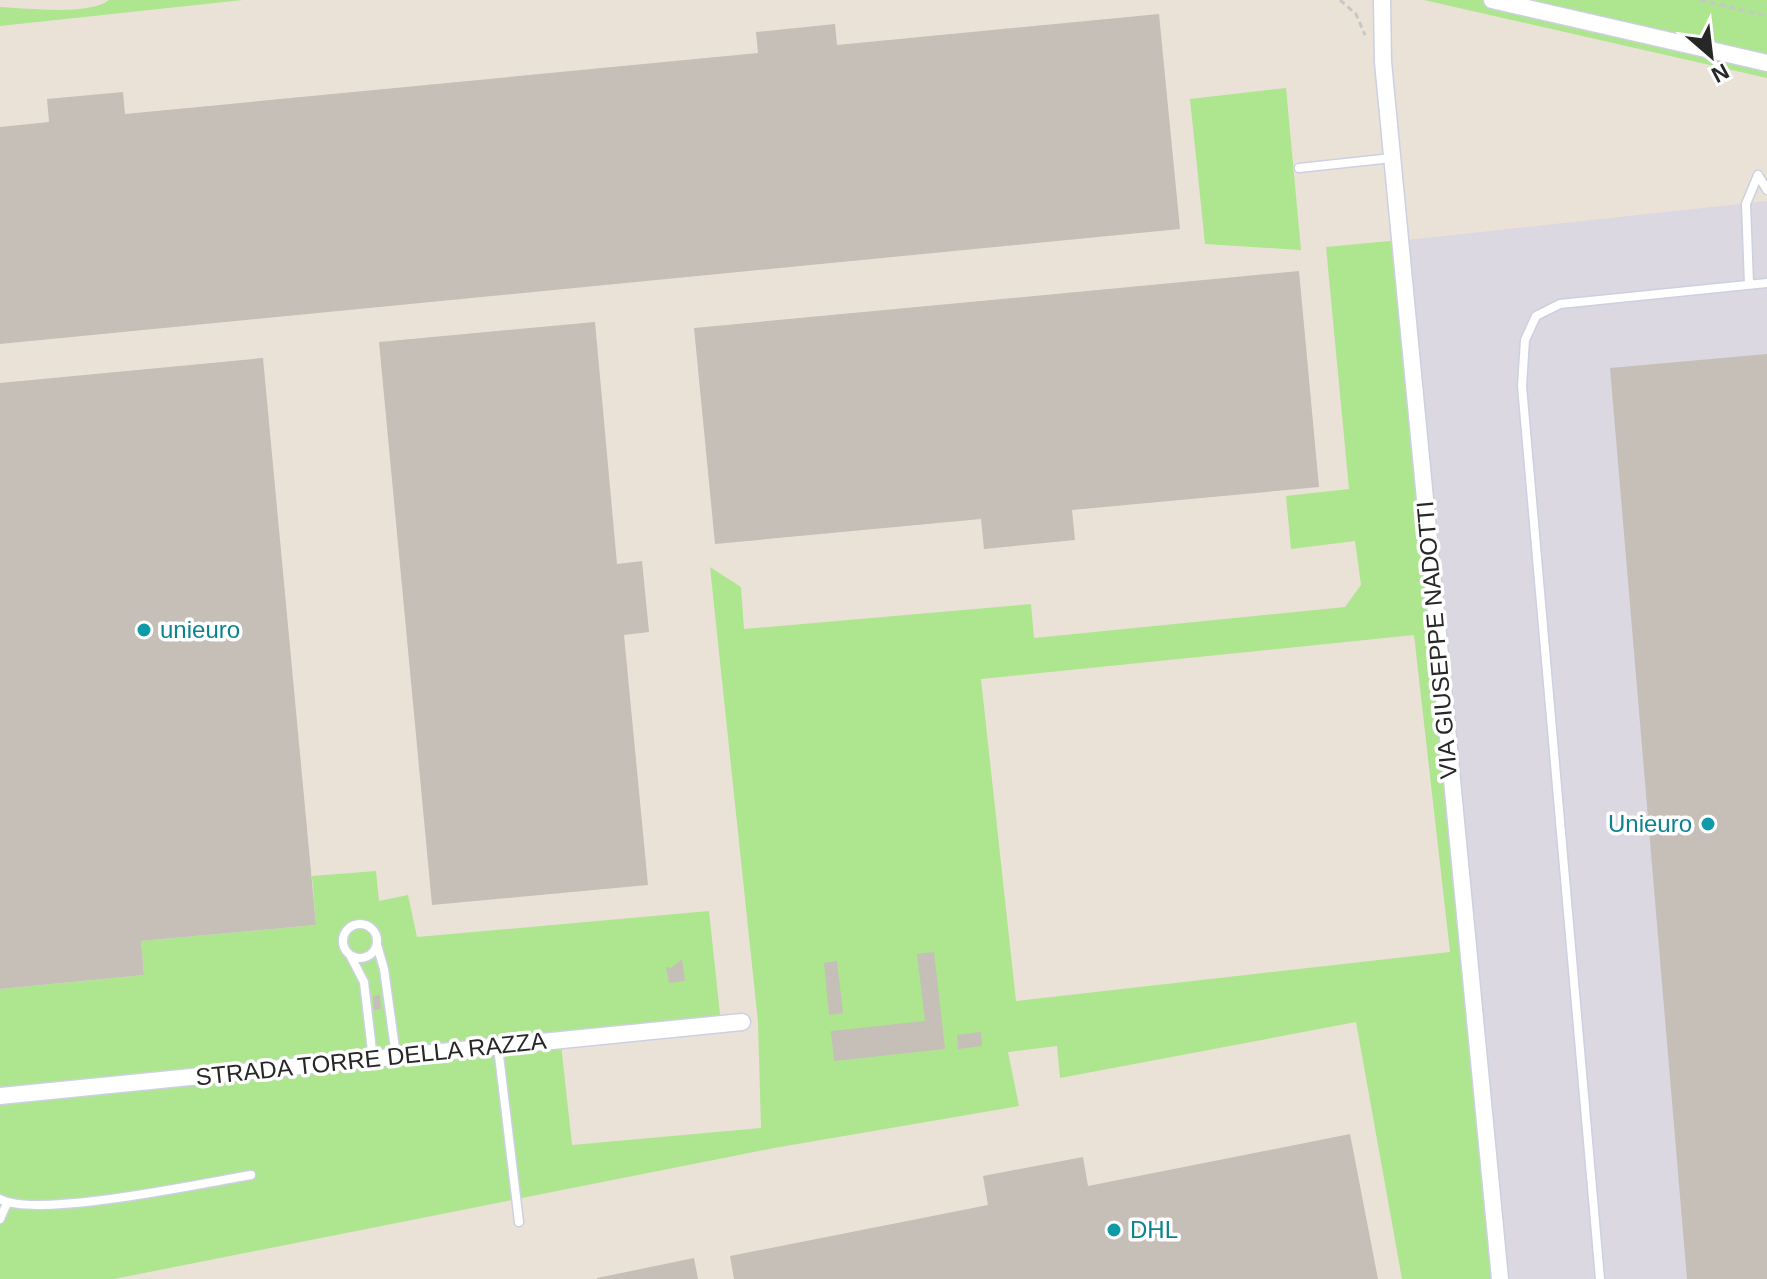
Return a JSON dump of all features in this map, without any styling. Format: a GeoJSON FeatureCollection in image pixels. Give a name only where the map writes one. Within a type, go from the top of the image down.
{"type":"FeatureCollection","features":[{"type":"Feature","properties":{"kind":"street","name":"VIA GIUSEPPE NADOTTI"},"geometry":{"type":"LineString","coordinates":[[1382,0],[1383,62],[1500,1279]]}},
{"type":"Feature","properties":{"kind":"street"},"geometry":{"type":"LineString","coordinates":[[1492,0],[1767,63]]}},
{"type":"Feature","properties":{"kind":"street","name":"STRADA TORRE DELLA RAZZA"},"geometry":{"type":"LineString","coordinates":[[0,1096],[742,1022]]}},
{"type":"Feature","properties":{"kind":"lane"},"geometry":{"type":"LineString","coordinates":[[1299,168],[1392,158]]}},
{"type":"Feature","properties":{"kind":"lane"},"geometry":{"type":"LineString","coordinates":[[1749,284],[1746,204],[1758,175],[1767,190]]}},
{"type":"Feature","properties":{"kind":"lane"},"geometry":{"type":"LineString","coordinates":[[1600,1279],[1522,386],[1525,340],[1536,316],[1560,304],[1767,283]]}},
{"type":"Feature","properties":{"kind":"lane"},"geometry":{"type":"LineString","coordinates":[[373,1059],[364,982],[343,939],[353,925],[364,924],[373,929],[384,969],[396,1056]]}},
{"type":"Feature","properties":{"kind":"lane"},"geometry":{"type":"LineString","coordinates":[[349,955],[366,957],[377,945]]}},
{"type":"Feature","properties":{"kind":"lane"},"geometry":{"type":"LineString","coordinates":[[498,1047],[519,1222]]}},
{"type":"Feature","properties":{"kind":"lane"},"geometry":{"type":"LineString","coordinates":[[0,1219],[4,1201],[43,1206],[123,1197],[251,1175]]}},
{"type":"Feature","properties":{"kind":"path"},"geometry":{"type":"LineString","coordinates":[[1700,0],[1767,16]]}},
{"type":"Feature","properties":{"kind":"shaded area"},"geometry":{"type":"Polygon","coordinates":[[[1767,201],[1767,1279],[1502,1279],[1397,241],[1767,201]]]}},
{"type":"Feature","properties":{"kind":"green space"},"geometry":{"type":"Polygon","coordinates":[[[109,0],[243,0],[0,26],[0,7],[73,10],[100,5],[109,0]]]}},
{"type":"Feature","properties":{"kind":"green space"},"geometry":{"type":"Polygon","coordinates":[[[1424,0],[1767,0],[1767,78],[1424,0]]]}},
{"type":"Feature","properties":{"kind":"green space"},"geometry":{"type":"Polygon","coordinates":[[[1286,88],[1301,250],[1205,244],[1190,99],[1286,88]]]}},
{"type":"Feature","properties":{"kind":"green space"},"geometry":{"type":"Polygon","coordinates":[[[1400,240],[1502,1279],[1402,1279],[1356,1022],[1060,1078],[1057,1046],[1008,1052],[1019,1106],[774,1148],[114,1279],[0,1279],[0,989],[144,975],[141,941],[316,925],[312,876],[376,871],[379,901],[408,895],[417,937],[709,911],[721,1024],[561,1044],[572,1145],[761,1128],[758,1022],[710,567],[741,587],[744,629],[1031,604],[1034,638],[1345,607],[1361,585],[1355,541],[1291,549],[1286,496],[1349,489],[1326,247],[1400,240]],[[1414,635],[981,679],[1016,1001],[1450,952],[1414,635]]]}},
{"type":"Feature","properties":{"kind":"building"},"geometry":{"type":"Polygon","coordinates":[[[1159,14],[1180,229],[0,344],[0,127],[49,122],[47,99],[123,92],[125,114],[758,53],[756,32],[835,24],[837,45],[1159,14]]]}},
{"type":"Feature","properties":{"kind":"building"},"geometry":{"type":"Polygon","coordinates":[[[1299,271],[1319,487],[1072,510],[1075,540],[984,549],[981,519],[715,544],[694,328],[1299,271]]]}},
{"type":"Feature","properties":{"kind":"building"},"geometry":{"type":"Polygon","coordinates":[[[595,322],[617,564],[642,561],[649,632],[624,635],[648,885],[432,905],[379,342],[595,322]]]}},
{"type":"Feature","properties":{"kind":"building","name":"Unieuro"},"geometry":{"type":"Polygon","coordinates":[[[1767,354],[1767,1279],[1687,1279],[1610,368],[1767,354]]]}},
{"type":"Feature","properties":{"kind":"building","name":"unieuro"},"geometry":{"type":"Polygon","coordinates":[[[263,358],[316,925],[141,941],[144,975],[0,989],[0,383],[263,358]]]}},
{"type":"Feature","properties":{"kind":"building"},"geometry":{"type":"Polygon","coordinates":[[[934,952],[945,1049],[834,1061],[831,1031],[925,1021],[917,954],[934,952]]]}},
{"type":"Feature","properties":{"kind":"building"},"geometry":{"type":"Polygon","coordinates":[[[682,959],[685,981],[669,983],[666,967],[671,968],[682,959]]]}},
{"type":"Feature","properties":{"kind":"building"},"geometry":{"type":"Polygon","coordinates":[[[837,961],[843,1013],[829,1015],[824,963],[837,961]]]}},
{"type":"Feature","properties":{"kind":"building"},"geometry":{"type":"Polygon","coordinates":[[[380,995],[381,1009],[374,1010],[373,996],[380,995]]]}},
{"type":"Feature","properties":{"kind":"building"},"geometry":{"type":"Polygon","coordinates":[[[981,1032],[982,1046],[958,1049],[957,1035],[981,1032]]]}},
{"type":"Feature","properties":{"kind":"building","name":"DHL"},"geometry":{"type":"Polygon","coordinates":[[[1350,1134],[1378,1279],[734,1279],[730,1256],[988,1205],[983,1176],[1083,1157],[1088,1186],[1350,1134]]]}},
{"type":"Feature","properties":{"kind":"building"},"geometry":{"type":"Polygon","coordinates":[[[694,1258],[698,1279],[597,1279],[597,1278],[694,1258]]]}},
{"type":"Feature","properties":{"kind":"place","name":"unieuro"},"geometry":{"type":"Point","coordinates":[144,630]}},
{"type":"Feature","properties":{"kind":"place","name":"Unieuro"},"geometry":{"type":"Point","coordinates":[1708,824]}},
{"type":"Feature","properties":{"kind":"place","name":"DHL"},"geometry":{"type":"Point","coordinates":[1114,1230]}}]}
